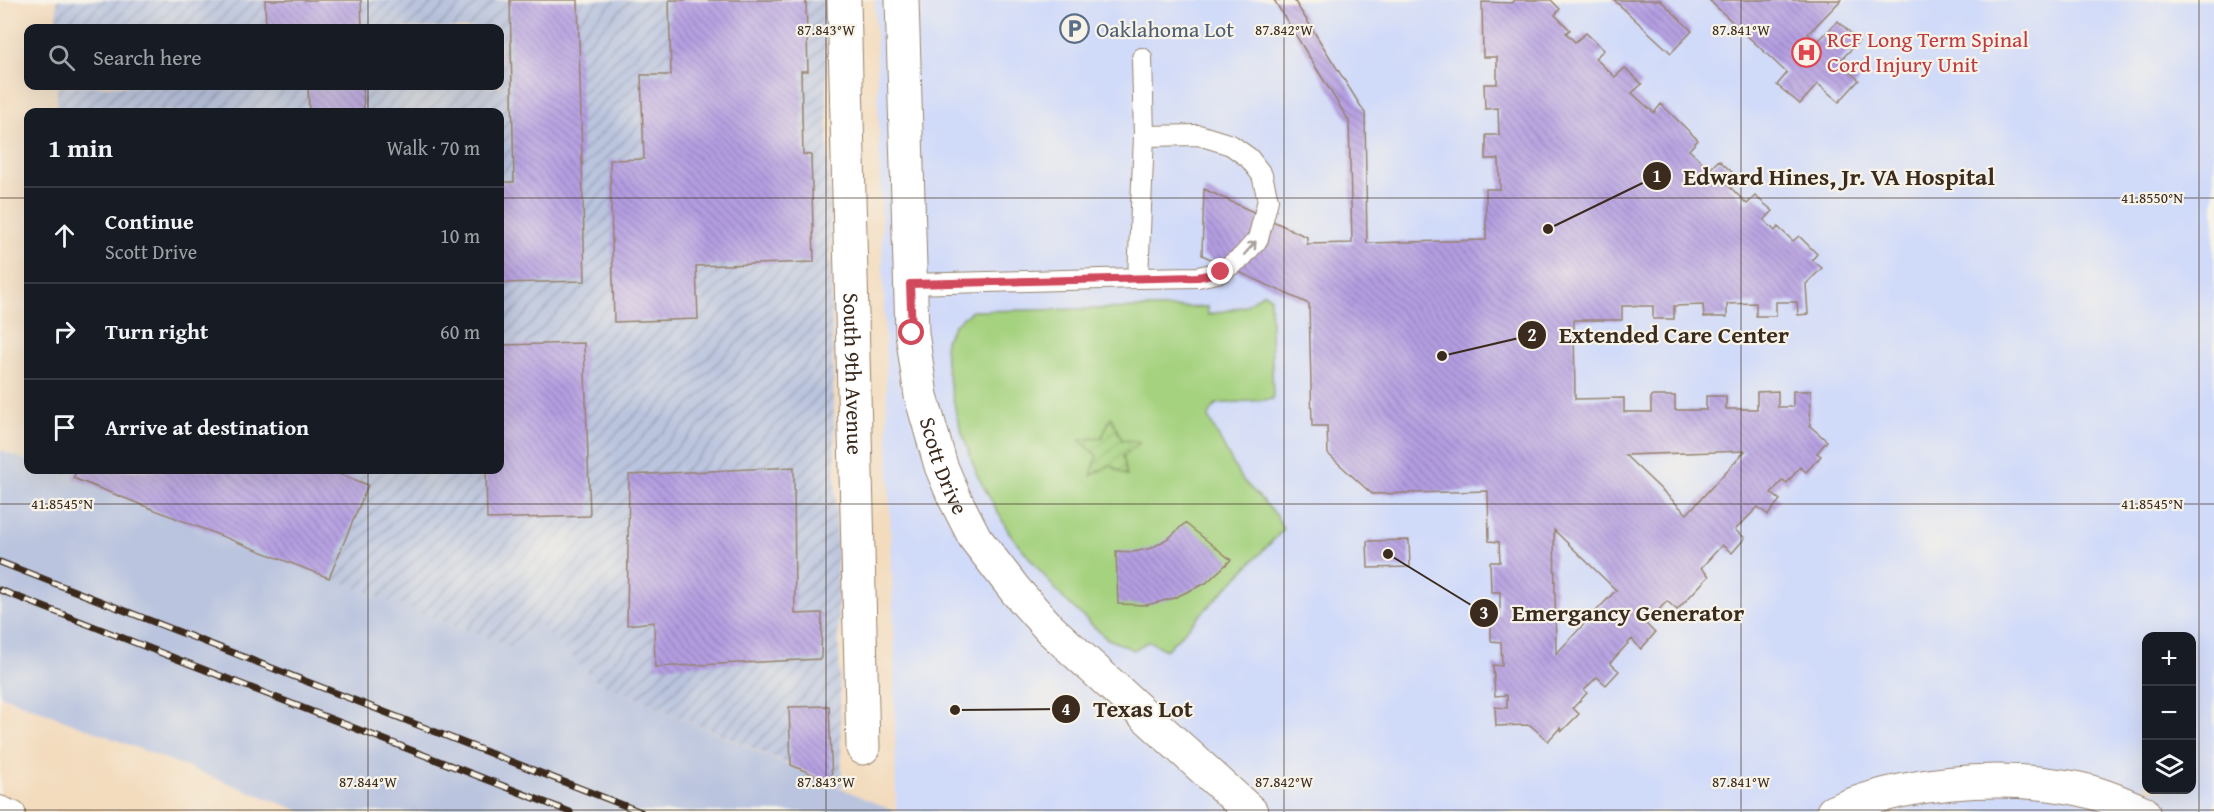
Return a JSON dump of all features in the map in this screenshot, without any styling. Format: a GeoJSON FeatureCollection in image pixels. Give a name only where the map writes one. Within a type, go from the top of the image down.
{"type":"FeatureCollection","features":[{"type":"Feature","properties":{"kind":"street","name":"South 9th Avenue"},"geometry":{"type":"LineString","coordinates":[[844,0],[863,748]]}},
{"type":"Feature","properties":{"kind":"street","name":"Scott Drive"},"geometry":{"type":"LineString","coordinates":[[902,0],[912,333],[921,396],[941,466],[975,538],[1016,591],[1051,630],[1251,812]]}},
{"type":"Feature","properties":{"kind":"street"},"geometry":{"type":"LineString","coordinates":[[1833,812],[1895,791],[1941,785],[2008,781],[2070,787],[2144,812]]}},
{"type":"Feature","properties":{"kind":"lane"},"geometry":{"type":"LineString","coordinates":[[1138,278],[1143,136],[1142,58]]}},
{"type":"Feature","properties":{"kind":"lane"},"geometry":{"type":"LineString","coordinates":[[910,284],[1198,277],[1221,272],[1242,257],[1258,239],[1268,200],[1262,175],[1249,158],[1231,145],[1199,135],[1143,136]]}},
{"type":"Feature","properties":{"kind":"lane"},"geometry":{"type":"LineString","coordinates":[[0,806],[15,812]]}},
{"type":"Feature","properties":{"kind":"shaded area"},"geometry":{"type":"Polygon","coordinates":[[[57,0],[825,0],[842,787],[594,680],[540,626],[511,648],[61,474],[504,474],[504,108],[57,108],[57,90],[504,90],[504,24],[57,24],[57,0]]]}},
{"type":"Feature","properties":{"kind":"shaded area"},"geometry":{"type":"Polygon","coordinates":[[[875,0],[2214,0],[2214,812],[896,812],[894,643],[875,0]]]}},
{"type":"Feature","properties":{"kind":"shaded area"},"geometry":{"type":"Polygon","coordinates":[[[0,450],[24,459],[24,474],[60,474],[511,648],[540,625],[594,680],[896,812],[303,812],[0,695],[0,450]]]}},
{"type":"Feature","properties":{"kind":"green space"},"geometry":{"type":"Polygon","coordinates":[[[1264,293],[1270,297],[1273,399],[1216,404],[1208,417],[1240,477],[1277,516],[1283,530],[1166,650],[1149,641],[1134,650],[1106,638],[1061,596],[1010,534],[977,475],[957,418],[946,364],[945,341],[955,324],[972,311],[1207,307],[1208,315],[1245,306],[1264,293]]]}},
{"type":"Feature","properties":{"kind":"green space"},"geometry":{"type":"Polygon","coordinates":[[[1111,417],[1122,440],[1140,442],[1123,456],[1127,476],[1110,465],[1091,476],[1097,456],[1080,440],[1102,437],[1111,417]]]}},
{"type":"Feature","properties":{"kind":"building"},"geometry":{"type":"Polygon","coordinates":[[[265,0],[361,0],[362,24],[266,24],[265,0]]]}},
{"type":"Feature","properties":{"kind":"building"},"geometry":{"type":"Polygon","coordinates":[[[510,0],[578,0],[585,281],[504,283],[504,182],[514,182],[510,0]]]}},
{"type":"Feature","properties":{"kind":"building"},"geometry":{"type":"Polygon","coordinates":[[[669,0],[806,0],[808,71],[801,71],[803,154],[811,155],[814,262],[696,266],[698,319],[614,322],[610,160],[644,159],[641,75],[671,75],[669,0]]]}},
{"type":"Feature","properties":{"kind":"building"},"geometry":{"type":"Polygon","coordinates":[[[1274,0],[1294,0],[1365,113],[1367,243],[1486,240],[1486,189],[1500,189],[1499,159],[1486,159],[1486,135],[1499,135],[1498,108],[1485,109],[1484,84],[1497,84],[1497,57],[1483,57],[1482,2],[1512,3],[1515,0],[1551,0],[1560,9],[1555,15],[1570,30],[1566,33],[1575,42],[1586,33],[1604,50],[1595,58],[1615,77],[1625,68],[1642,84],[1632,93],[1654,113],[1661,104],[1698,140],[1689,150],[1710,169],[1719,160],[1736,176],[1727,184],[1747,204],[1755,196],[1773,211],[1764,220],[1775,231],[1778,227],[1793,241],[1799,236],[1817,254],[1812,260],[1822,268],[1806,284],[1808,314],[1798,315],[1797,302],[1776,302],[1776,316],[1756,316],[1756,303],[1727,304],[1727,317],[1704,317],[1703,305],[1674,306],[1674,319],[1653,319],[1653,306],[1622,306],[1622,320],[1574,320],[1575,399],[1624,398],[1624,412],[1651,412],[1651,396],[1675,396],[1675,410],[1706,410],[1706,396],[1726,396],[1726,409],[1757,409],[1757,392],[1778,391],[1778,407],[1793,407],[1793,391],[1811,391],[1810,426],[1827,441],[1817,453],[1821,456],[1806,472],[1800,467],[1787,483],[1783,480],[1771,493],[1780,500],[1768,515],[1758,507],[1735,530],[1745,538],[1732,553],[1722,545],[1701,568],[1709,576],[1677,610],[1667,601],[1646,624],[1655,633],[1641,649],[1632,639],[1610,663],[1619,671],[1606,685],[1597,677],[1584,690],[1587,693],[1573,708],[1579,714],[1562,731],[1560,728],[1548,741],[1530,725],[1496,726],[1495,707],[1507,708],[1507,695],[1495,696],[1493,665],[1502,666],[1501,642],[1491,641],[1491,614],[1500,614],[1500,592],[1491,592],[1490,562],[1500,562],[1499,542],[1489,541],[1488,491],[1372,494],[1328,454],[1327,426],[1312,426],[1309,304],[1202,255],[1204,189],[1307,237],[1307,244],[1352,243],[1349,121],[1274,0]],[[1745,451],[1625,455],[1687,514],[1745,451]],[[1554,530],[1556,654],[1616,590],[1554,530]]]}},
{"type":"Feature","properties":{"kind":"building"},"geometry":{"type":"Polygon","coordinates":[[[1614,0],[1660,0],[1692,31],[1671,53],[1614,0]]]}},
{"type":"Feature","properties":{"kind":"building","name":"RCF Long Term Spinal Cord Injury Unit"},"geometry":{"type":"Polygon","coordinates":[[[1709,0],[1841,0],[1808,34],[1817,42],[1838,21],[1859,41],[1839,62],[1859,80],[1839,102],[1818,84],[1800,104],[1777,85],[1787,73],[1709,0]]]}},
{"type":"Feature","properties":{"kind":"building"},"geometry":{"type":"Polygon","coordinates":[[[308,90],[363,90],[364,108],[309,108],[308,90]]]}},
{"type":"Feature","properties":{"kind":"building"},"geometry":{"type":"Polygon","coordinates":[[[584,343],[590,516],[487,519],[486,474],[504,474],[504,345],[584,343]]]}},
{"type":"Feature","properties":{"kind":"building"},"geometry":{"type":"Polygon","coordinates":[[[794,467],[795,614],[822,613],[821,659],[655,667],[654,622],[627,625],[629,475],[794,467]]]}},
{"type":"Feature","properties":{"kind":"building"},"geometry":{"type":"Polygon","coordinates":[[[75,474],[339,474],[368,485],[329,578],[73,478],[75,474]]]}},
{"type":"Feature","properties":{"kind":"building"},"geometry":{"type":"Polygon","coordinates":[[[1185,523],[1231,560],[1206,583],[1174,598],[1147,605],[1118,604],[1116,551],[1133,552],[1152,548],[1170,537],[1185,523]]]}},
{"type":"Feature","properties":{"kind":"building"},"geometry":{"type":"Polygon","coordinates":[[[1409,540],[1410,567],[1368,568],[1367,541],[1409,540]]]}},
{"type":"Feature","properties":{"kind":"building"},"geometry":{"type":"Polygon","coordinates":[[[829,706],[832,783],[791,765],[789,707],[829,706]]]}},
{"type":"Feature","properties":{"kind":"railway"},"geometry":{"type":"LineString","coordinates":[[0,562],[641,812]]}},
{"type":"Feature","properties":{"kind":"railway"},"geometry":{"type":"LineString","coordinates":[[0,590],[570,812]]}},
{"type":"Feature","properties":{"kind":"place","name":"Oaklahoma Lot"},"geometry":{"type":"Point","coordinates":[1075,29]}},
{"type":"Feature","properties":{"kind":"place","name":"RCF Long Term Spinal Cord Injury Unit"},"geometry":{"type":"Point","coordinates":[1806,52]}},
{"type":"Feature","properties":{"kind":"place","name":"Edward Hines, Jr. VA Hospital"},"geometry":{"type":"Point","coordinates":[1548,229]}},
{"type":"Feature","properties":{"kind":"place","name":"Extended Care Center"},"geometry":{"type":"Point","coordinates":[1442,356]}},
{"type":"Feature","properties":{"kind":"place","name":"Emergancy Generator"},"geometry":{"type":"Point","coordinates":[1388,554]}},
{"type":"Feature","properties":{"kind":"place","name":"Texas Lot"},"geometry":{"type":"Point","coordinates":[955,710]}},
{"type":"Feature","properties":{"kind":"route"},"geometry":{"type":"LineString","coordinates":[[912,333],[910,284],[1198,277],[1221,272]]}}]}
